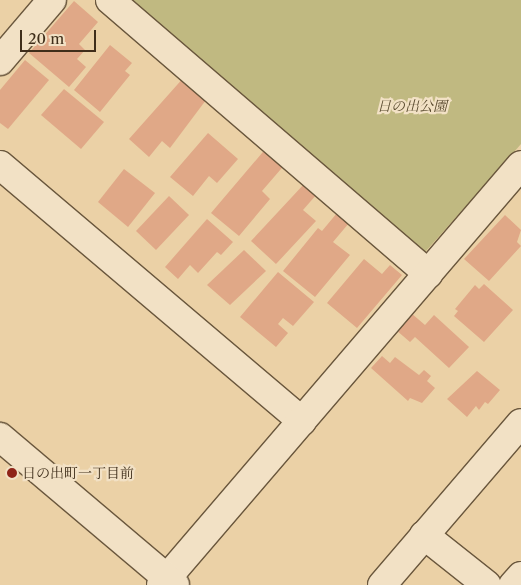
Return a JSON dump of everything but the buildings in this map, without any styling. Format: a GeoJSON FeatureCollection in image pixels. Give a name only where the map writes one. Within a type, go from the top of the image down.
{"type":"FeatureCollection","features":[{"type":"Feature","properties":{"kind":"street"},"geometry":{"type":"LineString","coordinates":[[0,61],[52,0]]}},
{"type":"Feature","properties":{"kind":"street"},"geometry":{"type":"LineString","coordinates":[[110,0],[428,274]]}},
{"type":"Feature","properties":{"kind":"street"},"geometry":{"type":"LineString","coordinates":[[0,165],[302,421]]}},
{"type":"Feature","properties":{"kind":"street"},"geometry":{"type":"LineString","coordinates":[[0,437],[168,583],[302,421],[428,274],[515,183]]}},
{"type":"Feature","properties":{"kind":"street"},"geometry":{"type":"LineString","coordinates":[[382,585],[521,423]]}},
{"type":"Feature","properties":{"kind":"street"},"geometry":{"type":"LineString","coordinates":[[424,536],[487,585]]}},
{"type":"Feature","properties":{"kind":"street"},"geometry":{"type":"LineString","coordinates":[[513,585],[521,576]]}},
{"type":"Feature","properties":{"kind":"green space","name":"日の出公園"},"geometry":{"type":"Polygon","coordinates":[[[130,0],[521,0],[521,144],[426,251],[413,250],[130,0]]]}},
{"type":"Feature","properties":{"kind":"place","name":"日の出町一丁目前"},"geometry":{"type":"Point","coordinates":[12,473]}}]}
